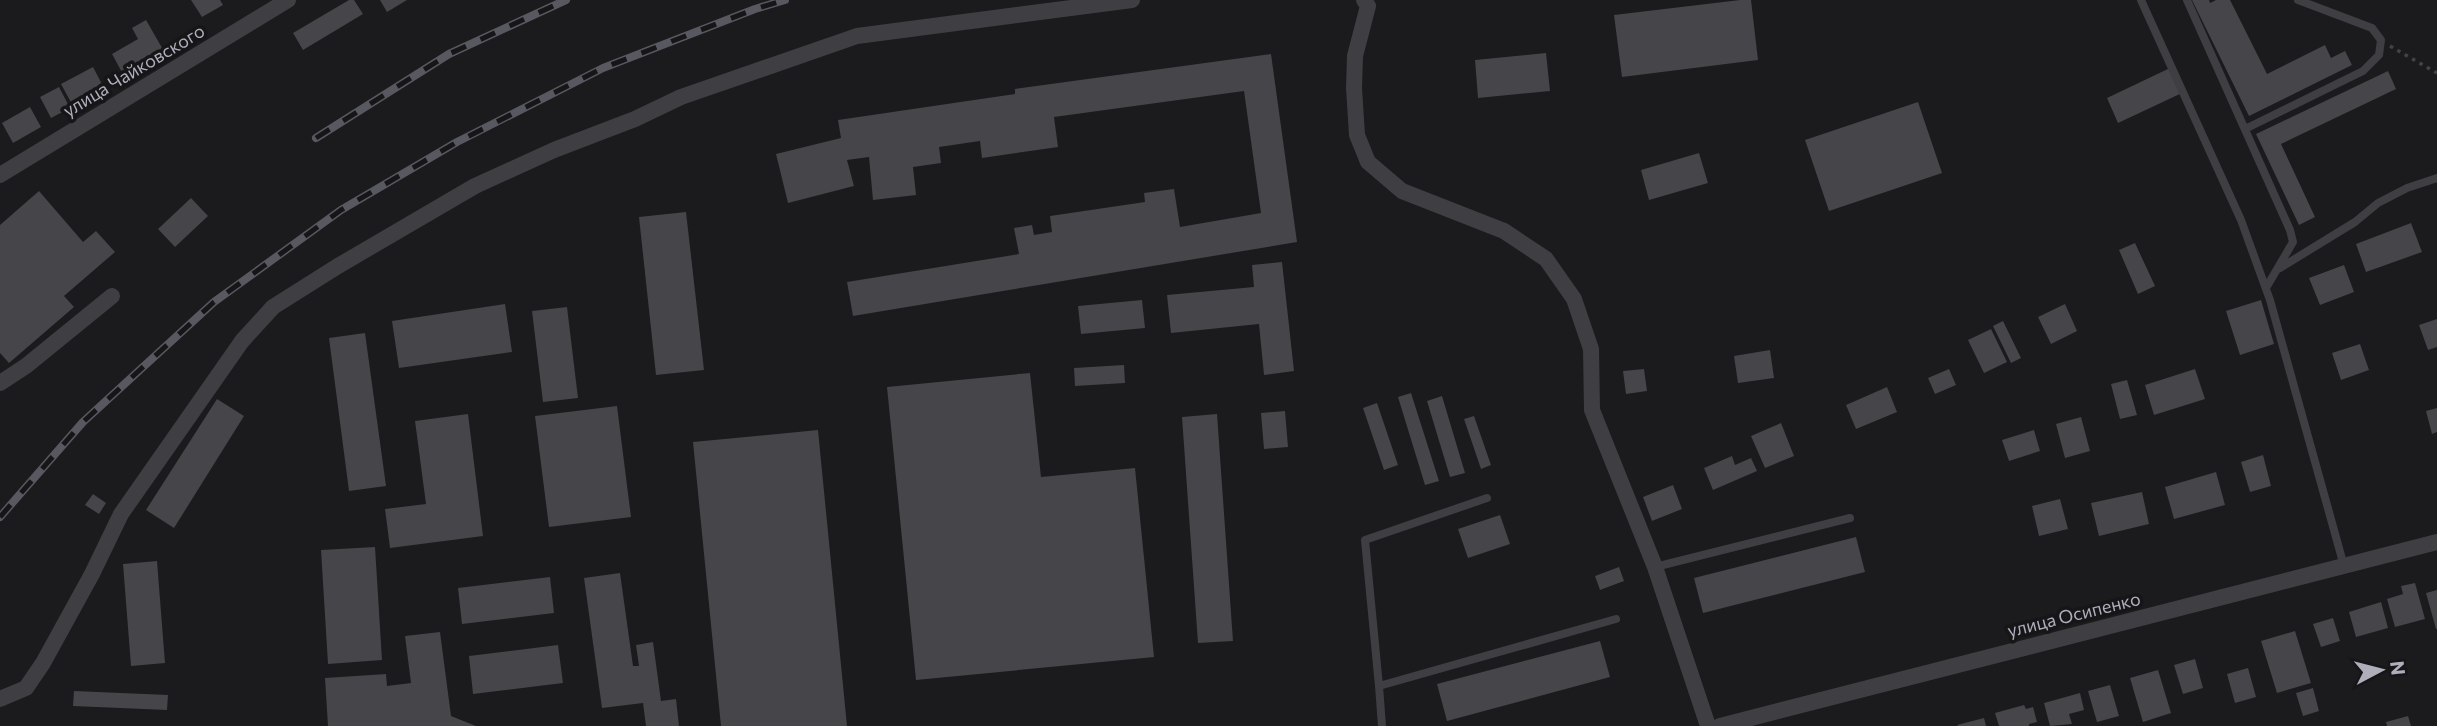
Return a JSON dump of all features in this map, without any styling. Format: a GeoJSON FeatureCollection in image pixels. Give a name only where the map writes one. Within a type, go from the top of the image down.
{"type":"FeatureCollection","features":[{"type":"Feature","properties":{"kind":"street","name":"улица Чайковского"},"geometry":{"type":"LineString","coordinates":[[0,175],[288,0]]}},
{"type":"Feature","properties":{"kind":"street"},"geometry":{"type":"LineString","coordinates":[[0,699],[26,688],[92,573],[121,514],[242,341],[274,307],[357,254],[475,186],[554,150],[635,119],[681,97],[857,36],[1132,0]]}},
{"type":"Feature","properties":{"kind":"street"},"geometry":{"type":"LineString","coordinates":[[1364,0],[1368,6],[1354,56],[1354,88],[1357,135],[1368,162],[1402,191],[1504,232],[1546,259],[1574,299],[1591,349],[1592,410],[1655,568],[1708,726]]}},
{"type":"Feature","properties":{"kind":"street"},"geometry":{"type":"LineString","coordinates":[[0,383],[26,366],[113,296]]}},
{"type":"Feature","properties":{"kind":"street","name":"улица Осипенко"},"geometry":{"type":"LineString","coordinates":[[1720,726],[2437,542]]}},
{"type":"Feature","properties":{"kind":"lane"},"geometry":{"type":"LineString","coordinates":[[2141,0],[2241,220],[2266,288],[2344,566]]}},
{"type":"Feature","properties":{"kind":"lane"},"geometry":{"type":"LineString","coordinates":[[2187,0],[2290,230],[2293,242],[2266,288]]}},
{"type":"Feature","properties":{"kind":"lane"},"geometry":{"type":"LineString","coordinates":[[2245,129],[2363,71],[2379,55],[2381,40],[2372,28],[2298,0]]}},
{"type":"Feature","properties":{"kind":"lane"},"geometry":{"type":"LineString","coordinates":[[2277,269],[2355,222],[2378,203],[2437,178]]}},
{"type":"Feature","properties":{"kind":"lane"},"geometry":{"type":"LineString","coordinates":[[1382,726],[1365,540],[1487,498]]}},
{"type":"Feature","properties":{"kind":"lane"},"geometry":{"type":"LineString","coordinates":[[1655,568],[1850,518]]}},
{"type":"Feature","properties":{"kind":"lane"},"geometry":{"type":"LineString","coordinates":[[1379,686],[1616,619]]}},
{"type":"Feature","properties":{"kind":"path"},"geometry":{"type":"LineString","coordinates":[[2381,40],[2437,73]]}},
{"type":"Feature","properties":{"kind":"building"},"geometry":{"type":"Polygon","coordinates":[[[191,0],[220,0],[223,5],[202,17],[191,0]]]}},
{"type":"Feature","properties":{"kind":"building"},"geometry":{"type":"Polygon","coordinates":[[[349,0],[354,0],[363,14],[303,50],[293,33],[349,0]]]}},
{"type":"Feature","properties":{"kind":"building"},"geometry":{"type":"Polygon","coordinates":[[[380,0],[407,0],[387,12],[380,0]]]}},
{"type":"Feature","properties":{"kind":"building"},"geometry":{"type":"Polygon","coordinates":[[[1751,0],[1758,60],[1622,77],[1614,15],[1751,0]]]}},
{"type":"Feature","properties":{"kind":"building"},"geometry":{"type":"Polygon","coordinates":[[[2192,0],[2209,0],[2210,3],[2230,0],[2267,74],[2325,45],[2331,58],[2345,51],[2352,65],[2249,116],[2192,0]]]}},
{"type":"Feature","properties":{"kind":"building"},"geometry":{"type":"Polygon","coordinates":[[[146,20],[165,53],[124,76],[112,54],[138,39],[132,28],[146,20]]]}},
{"type":"Feature","properties":{"kind":"building"},"geometry":{"type":"Polygon","coordinates":[[[1546,53],[1550,91],[1478,98],[1475,60],[1546,53]]]}},
{"type":"Feature","properties":{"kind":"building"},"geometry":{"type":"Polygon","coordinates":[[[1271,54],[1297,242],[853,316],[847,282],[1019,254],[1014,228],[1032,225],[1034,235],[1052,232],[1050,216],[1145,202],[1144,193],[1174,189],[1180,227],[1261,213],[1244,91],[1054,117],[1058,147],[982,158],[980,141],[939,147],[941,163],[913,167],[916,195],[873,200],[869,157],[847,160],[854,186],[788,203],[776,154],[841,138],[838,120],[1015,94],[1015,89],[1271,54]]]}},
{"type":"Feature","properties":{"kind":"building"},"geometry":{"type":"Polygon","coordinates":[[[93,67],[104,88],[73,106],[61,84],[93,67]]]}},
{"type":"Feature","properties":{"kind":"building"},"geometry":{"type":"Polygon","coordinates":[[[2170,68],[2182,93],[2118,123],[2107,98],[2170,68]]]}},
{"type":"Feature","properties":{"kind":"building"},"geometry":{"type":"Polygon","coordinates":[[[2388,71],[2396,89],[2281,144],[2315,217],[2299,225],[2256,134],[2388,71]]]}},
{"type":"Feature","properties":{"kind":"building"},"geometry":{"type":"Polygon","coordinates":[[[59,87],[70,108],[51,118],[40,97],[59,87]]]}},
{"type":"Feature","properties":{"kind":"building"},"geometry":{"type":"Polygon","coordinates":[[[1918,102],[1942,173],[1829,211],[1805,140],[1918,102]]]}},
{"type":"Feature","properties":{"kind":"building"},"geometry":{"type":"Polygon","coordinates":[[[30,107],[41,127],[13,143],[2,123],[30,107]]]}},
{"type":"Feature","properties":{"kind":"building"},"geometry":{"type":"Polygon","coordinates":[[[1699,153],[1708,183],[1649,200],[1641,170],[1699,153]]]}},
{"type":"Feature","properties":{"kind":"building"},"geometry":{"type":"Polygon","coordinates":[[[39,191],[83,242],[96,231],[115,252],[64,296],[74,307],[9,363],[0,353],[0,225],[39,191]]]}},
{"type":"Feature","properties":{"kind":"building"},"geometry":{"type":"Polygon","coordinates":[[[191,198],[208,216],[175,247],[158,229],[191,198]]]}},
{"type":"Feature","properties":{"kind":"building"},"geometry":{"type":"Polygon","coordinates":[[[686,212],[704,370],[656,375],[639,217],[686,212]]]}},
{"type":"Feature","properties":{"kind":"building"},"geometry":{"type":"Polygon","coordinates":[[[2411,223],[2422,252],[2366,272],[2356,244],[2411,223]]]}},
{"type":"Feature","properties":{"kind":"building"},"geometry":{"type":"Polygon","coordinates":[[[2135,243],[2155,286],[2138,294],[2119,250],[2135,243]]]}},
{"type":"Feature","properties":{"kind":"building"},"geometry":{"type":"Polygon","coordinates":[[[1282,262],[1294,371],[1264,375],[1259,324],[1171,333],[1167,295],[1254,287],[1252,265],[1282,262]]]}},
{"type":"Feature","properties":{"kind":"building"},"geometry":{"type":"Polygon","coordinates":[[[2344,265],[2354,292],[2320,305],[2309,278],[2344,265]]]}},
{"type":"Feature","properties":{"kind":"building"},"geometry":{"type":"Polygon","coordinates":[[[1142,300],[1145,328],[1081,334],[1078,306],[1142,300]]]}},
{"type":"Feature","properties":{"kind":"building"},"geometry":{"type":"Polygon","coordinates":[[[2261,300],[2274,344],[2240,355],[2226,311],[2261,300]]]}},
{"type":"Feature","properties":{"kind":"building"},"geometry":{"type":"Polygon","coordinates":[[[505,304],[512,352],[399,368],[392,321],[505,304]]]}},
{"type":"Feature","properties":{"kind":"building"},"geometry":{"type":"Polygon","coordinates":[[[2065,304],[2077,331],[2051,344],[2038,317],[2065,304]]]}},
{"type":"Feature","properties":{"kind":"building"},"geometry":{"type":"Polygon","coordinates":[[[567,307],[578,398],[543,402],[532,311],[567,307]]]}},
{"type":"Feature","properties":{"kind":"building"},"geometry":{"type":"Polygon","coordinates":[[[2437,319],[2437,347],[2428,350],[2419,325],[2437,319]]]}},
{"type":"Feature","properties":{"kind":"building"},"geometry":{"type":"Polygon","coordinates":[[[2003,321],[2021,358],[2011,363],[1993,326],[2003,321]]]}},
{"type":"Feature","properties":{"kind":"building"},"geometry":{"type":"Polygon","coordinates":[[[1991,329],[2007,362],[1984,373],[1968,340],[1991,329]]]}},
{"type":"Feature","properties":{"kind":"building"},"geometry":{"type":"Polygon","coordinates":[[[365,333],[386,486],[349,491],[329,338],[365,333]]]}},
{"type":"Feature","properties":{"kind":"building"},"geometry":{"type":"Polygon","coordinates":[[[2360,344],[2369,370],[2341,380],[2332,353],[2360,344]]]}},
{"type":"Feature","properties":{"kind":"building"},"geometry":{"type":"Polygon","coordinates":[[[1770,350],[1774,378],[1738,383],[1734,356],[1770,350]]]}},
{"type":"Feature","properties":{"kind":"building"},"geometry":{"type":"Polygon","coordinates":[[[1124,365],[1125,383],[1075,386],[1074,368],[1124,365]]]}},
{"type":"Feature","properties":{"kind":"building"},"geometry":{"type":"Polygon","coordinates":[[[1644,369],[1647,391],[1626,394],[1623,371],[1644,369]]]}},
{"type":"Feature","properties":{"kind":"building"},"geometry":{"type":"Polygon","coordinates":[[[1949,369],[1956,385],[1935,394],[1928,378],[1949,369]]]}},
{"type":"Feature","properties":{"kind":"building"},"geometry":{"type":"Polygon","coordinates":[[[2195,369],[2205,399],[2154,415],[2145,385],[2195,369]]]}},
{"type":"Feature","properties":{"kind":"building"},"geometry":{"type":"Polygon","coordinates":[[[1030,373],[1041,477],[1135,468],[1154,657],[916,680],[887,387],[1030,373]]]}},
{"type":"Feature","properties":{"kind":"building"},"geometry":{"type":"Polygon","coordinates":[[[2127,380],[2137,415],[2120,419],[2111,384],[2127,380]]]}},
{"type":"Feature","properties":{"kind":"building"},"geometry":{"type":"Polygon","coordinates":[[[1887,387],[1897,412],[1856,429],[1846,405],[1887,387]]]}},
{"type":"Feature","properties":{"kind":"building"},"geometry":{"type":"Polygon","coordinates":[[[1411,393],[1439,481],[1425,485],[1398,397],[1411,393]]]}},
{"type":"Feature","properties":{"kind":"building"},"geometry":{"type":"Polygon","coordinates":[[[1442,396],[1465,473],[1450,477],[1427,401],[1442,396]]]}},
{"type":"Feature","properties":{"kind":"building"},"geometry":{"type":"Polygon","coordinates":[[[217,399],[244,416],[174,528],[146,510],[217,399]]]}},
{"type":"Feature","properties":{"kind":"building"},"geometry":{"type":"Polygon","coordinates":[[[1377,403],[1398,465],[1384,470],[1363,408],[1377,403]]]}},
{"type":"Feature","properties":{"kind":"building"},"geometry":{"type":"Polygon","coordinates":[[[617,406],[631,517],[549,527],[535,416],[617,406]]]}},
{"type":"Feature","properties":{"kind":"building"},"geometry":{"type":"Polygon","coordinates":[[[2437,408],[2437,432],[2432,434],[2426,411],[2437,408]]]}},
{"type":"Feature","properties":{"kind":"building"},"geometry":{"type":"Polygon","coordinates":[[[1285,411],[1288,447],[1264,449],[1261,413],[1285,411]]]}},
{"type":"Feature","properties":{"kind":"building"},"geometry":{"type":"Polygon","coordinates":[[[468,414],[483,536],[390,548],[385,509],[426,504],[415,421],[468,414]]]}},
{"type":"Feature","properties":{"kind":"building"},"geometry":{"type":"Polygon","coordinates":[[[1217,414],[1233,641],[1198,643],[1182,417],[1217,414]]]}},
{"type":"Feature","properties":{"kind":"building"},"geometry":{"type":"Polygon","coordinates":[[[1474,416],[1491,465],[1481,469],[1464,419],[1474,416]]]}},
{"type":"Feature","properties":{"kind":"building"},"geometry":{"type":"Polygon","coordinates":[[[2081,417],[2090,451],[2065,458],[2056,424],[2081,417]]]}},
{"type":"Feature","properties":{"kind":"building"},"geometry":{"type":"Polygon","coordinates":[[[1781,423],[1794,456],[1765,468],[1751,436],[1781,423]]]}},
{"type":"Feature","properties":{"kind":"building"},"geometry":{"type":"Polygon","coordinates":[[[818,430],[847,726],[721,726],[693,442],[818,430]]]}},
{"type":"Feature","properties":{"kind":"building"},"geometry":{"type":"Polygon","coordinates":[[[2034,430],[2040,451],[2009,461],[2002,440],[2034,430]]]}},
{"type":"Feature","properties":{"kind":"building"},"geometry":{"type":"Polygon","coordinates":[[[2263,455],[2271,486],[2250,492],[2241,462],[2263,455]]]}},
{"type":"Feature","properties":{"kind":"building"},"geometry":{"type":"Polygon","coordinates":[[[1732,456],[1735,465],[1751,458],[1757,471],[1713,490],[1704,468],[1732,456]]]}},
{"type":"Feature","properties":{"kind":"building"},"geometry":{"type":"Polygon","coordinates":[[[2216,472],[2225,505],[2174,519],[2165,487],[2216,472]]]}},
{"type":"Feature","properties":{"kind":"building"},"geometry":{"type":"Polygon","coordinates":[[[1673,485],[1682,509],[1652,521],[1643,497],[1673,485]]]}},
{"type":"Feature","properties":{"kind":"building"},"geometry":{"type":"Polygon","coordinates":[[[2142,492],[2149,524],[2099,536],[2091,503],[2142,492]]]}},
{"type":"Feature","properties":{"kind":"building"},"geometry":{"type":"Polygon","coordinates":[[[93,494],[106,503],[99,514],[85,505],[93,494]]]}},
{"type":"Feature","properties":{"kind":"building"},"geometry":{"type":"Polygon","coordinates":[[[2060,499],[2068,529],[2039,536],[2032,506],[2060,499]]]}},
{"type":"Feature","properties":{"kind":"building"},"geometry":{"type":"Polygon","coordinates":[[[1500,515],[1510,544],[1468,558],[1458,529],[1500,515]]]}},
{"type":"Feature","properties":{"kind":"building"},"geometry":{"type":"Polygon","coordinates":[[[1856,537],[1865,572],[1703,613],[1694,578],[1856,537]]]}},
{"type":"Feature","properties":{"kind":"building"},"geometry":{"type":"Polygon","coordinates":[[[375,547],[382,660],[328,664],[321,550],[375,547]]]}},
{"type":"Feature","properties":{"kind":"building"},"geometry":{"type":"Polygon","coordinates":[[[157,561],[165,663],[131,666],[123,564],[157,561]]]}},
{"type":"Feature","properties":{"kind":"building"},"geometry":{"type":"Polygon","coordinates":[[[1619,567],[1624,581],[1600,590],[1595,576],[1619,567]]]}},
{"type":"Feature","properties":{"kind":"building"},"geometry":{"type":"Polygon","coordinates":[[[620,573],[633,666],[639,666],[636,645],[653,642],[661,701],[676,699],[679,726],[646,726],[643,703],[602,708],[584,578],[620,573]]]}},
{"type":"Feature","properties":{"kind":"building"},"geometry":{"type":"Polygon","coordinates":[[[550,577],[554,613],[462,624],[458,588],[550,577]]]}},
{"type":"Feature","properties":{"kind":"building"},"geometry":{"type":"Polygon","coordinates":[[[2415,583],[2425,619],[2395,627],[2387,599],[2403,594],[2401,586],[2415,583]]]}},
{"type":"Feature","properties":{"kind":"building"},"geometry":{"type":"Polygon","coordinates":[[[2437,590],[2437,629],[2436,629],[2426,593],[2437,590]]]}},
{"type":"Feature","properties":{"kind":"building"},"geometry":{"type":"Polygon","coordinates":[[[2381,602],[2388,628],[2356,637],[2349,612],[2381,602]]]}},
{"type":"Feature","properties":{"kind":"building"},"geometry":{"type":"Polygon","coordinates":[[[2333,618],[2340,641],[2321,647],[2313,624],[2333,618]]]}},
{"type":"Feature","properties":{"kind":"building"},"geometry":{"type":"Polygon","coordinates":[[[2295,631],[2311,683],[2277,693],[2261,641],[2295,631]]]}},
{"type":"Feature","properties":{"kind":"building"},"geometry":{"type":"Polygon","coordinates":[[[440,632],[451,716],[476,726],[328,726],[325,678],[386,674],[387,686],[411,683],[405,636],[440,632]]]}},
{"type":"Feature","properties":{"kind":"building"},"geometry":{"type":"Polygon","coordinates":[[[1600,641],[1610,677],[1447,721],[1437,684],[1600,641]]]}},
{"type":"Feature","properties":{"kind":"building"},"geometry":{"type":"Polygon","coordinates":[[[558,645],[563,683],[473,694],[469,656],[558,645]]]}},
{"type":"Feature","properties":{"kind":"building"},"geometry":{"type":"Polygon","coordinates":[[[2195,659],[2203,688],[2183,694],[2174,665],[2195,659]]]}},
{"type":"Feature","properties":{"kind":"building"},"geometry":{"type":"Polygon","coordinates":[[[2248,668],[2256,697],[2235,703],[2227,674],[2248,668]]]}},
{"type":"Feature","properties":{"kind":"building"},"geometry":{"type":"Polygon","coordinates":[[[2158,670],[2171,713],[2143,722],[2130,678],[2158,670]]]}},
{"type":"Feature","properties":{"kind":"building"},"geometry":{"type":"Polygon","coordinates":[[[2110,685],[2119,716],[2097,722],[2088,691],[2110,685]]]}},
{"type":"Feature","properties":{"kind":"building"},"geometry":{"type":"Polygon","coordinates":[[[2313,688],[2319,711],[2303,716],[2296,693],[2313,688]]]}},
{"type":"Feature","properties":{"kind":"building"},"geometry":{"type":"Polygon","coordinates":[[[74,691],[168,695],[167,710],[73,706],[74,691]]]}},
{"type":"Feature","properties":{"kind":"building"},"geometry":{"type":"Polygon","coordinates":[[[2080,693],[2084,710],[2069,714],[2072,724],[2050,726],[2044,703],[2080,693]]]}},
{"type":"Feature","properties":{"kind":"building"},"geometry":{"type":"Polygon","coordinates":[[[2024,705],[2026,709],[2033,707],[2037,722],[2029,726],[1999,726],[1995,713],[2024,705]]]}},
{"type":"Feature","properties":{"kind":"building"},"geometry":{"type":"Polygon","coordinates":[[[2408,716],[2411,726],[2387,726],[2386,722],[2408,716]]]}},
{"type":"Feature","properties":{"kind":"building"},"geometry":{"type":"Polygon","coordinates":[[[1984,718],[1986,726],[1957,725],[1984,718]]]}},
{"type":"Feature","properties":{"kind":"railway"},"geometry":{"type":"LineString","coordinates":[[316,138],[449,54],[566,0]]}},
{"type":"Feature","properties":{"kind":"railway"},"geometry":{"type":"LineString","coordinates":[[0,517],[83,422],[214,302],[341,210],[457,142],[603,68],[785,0]]}}]}
